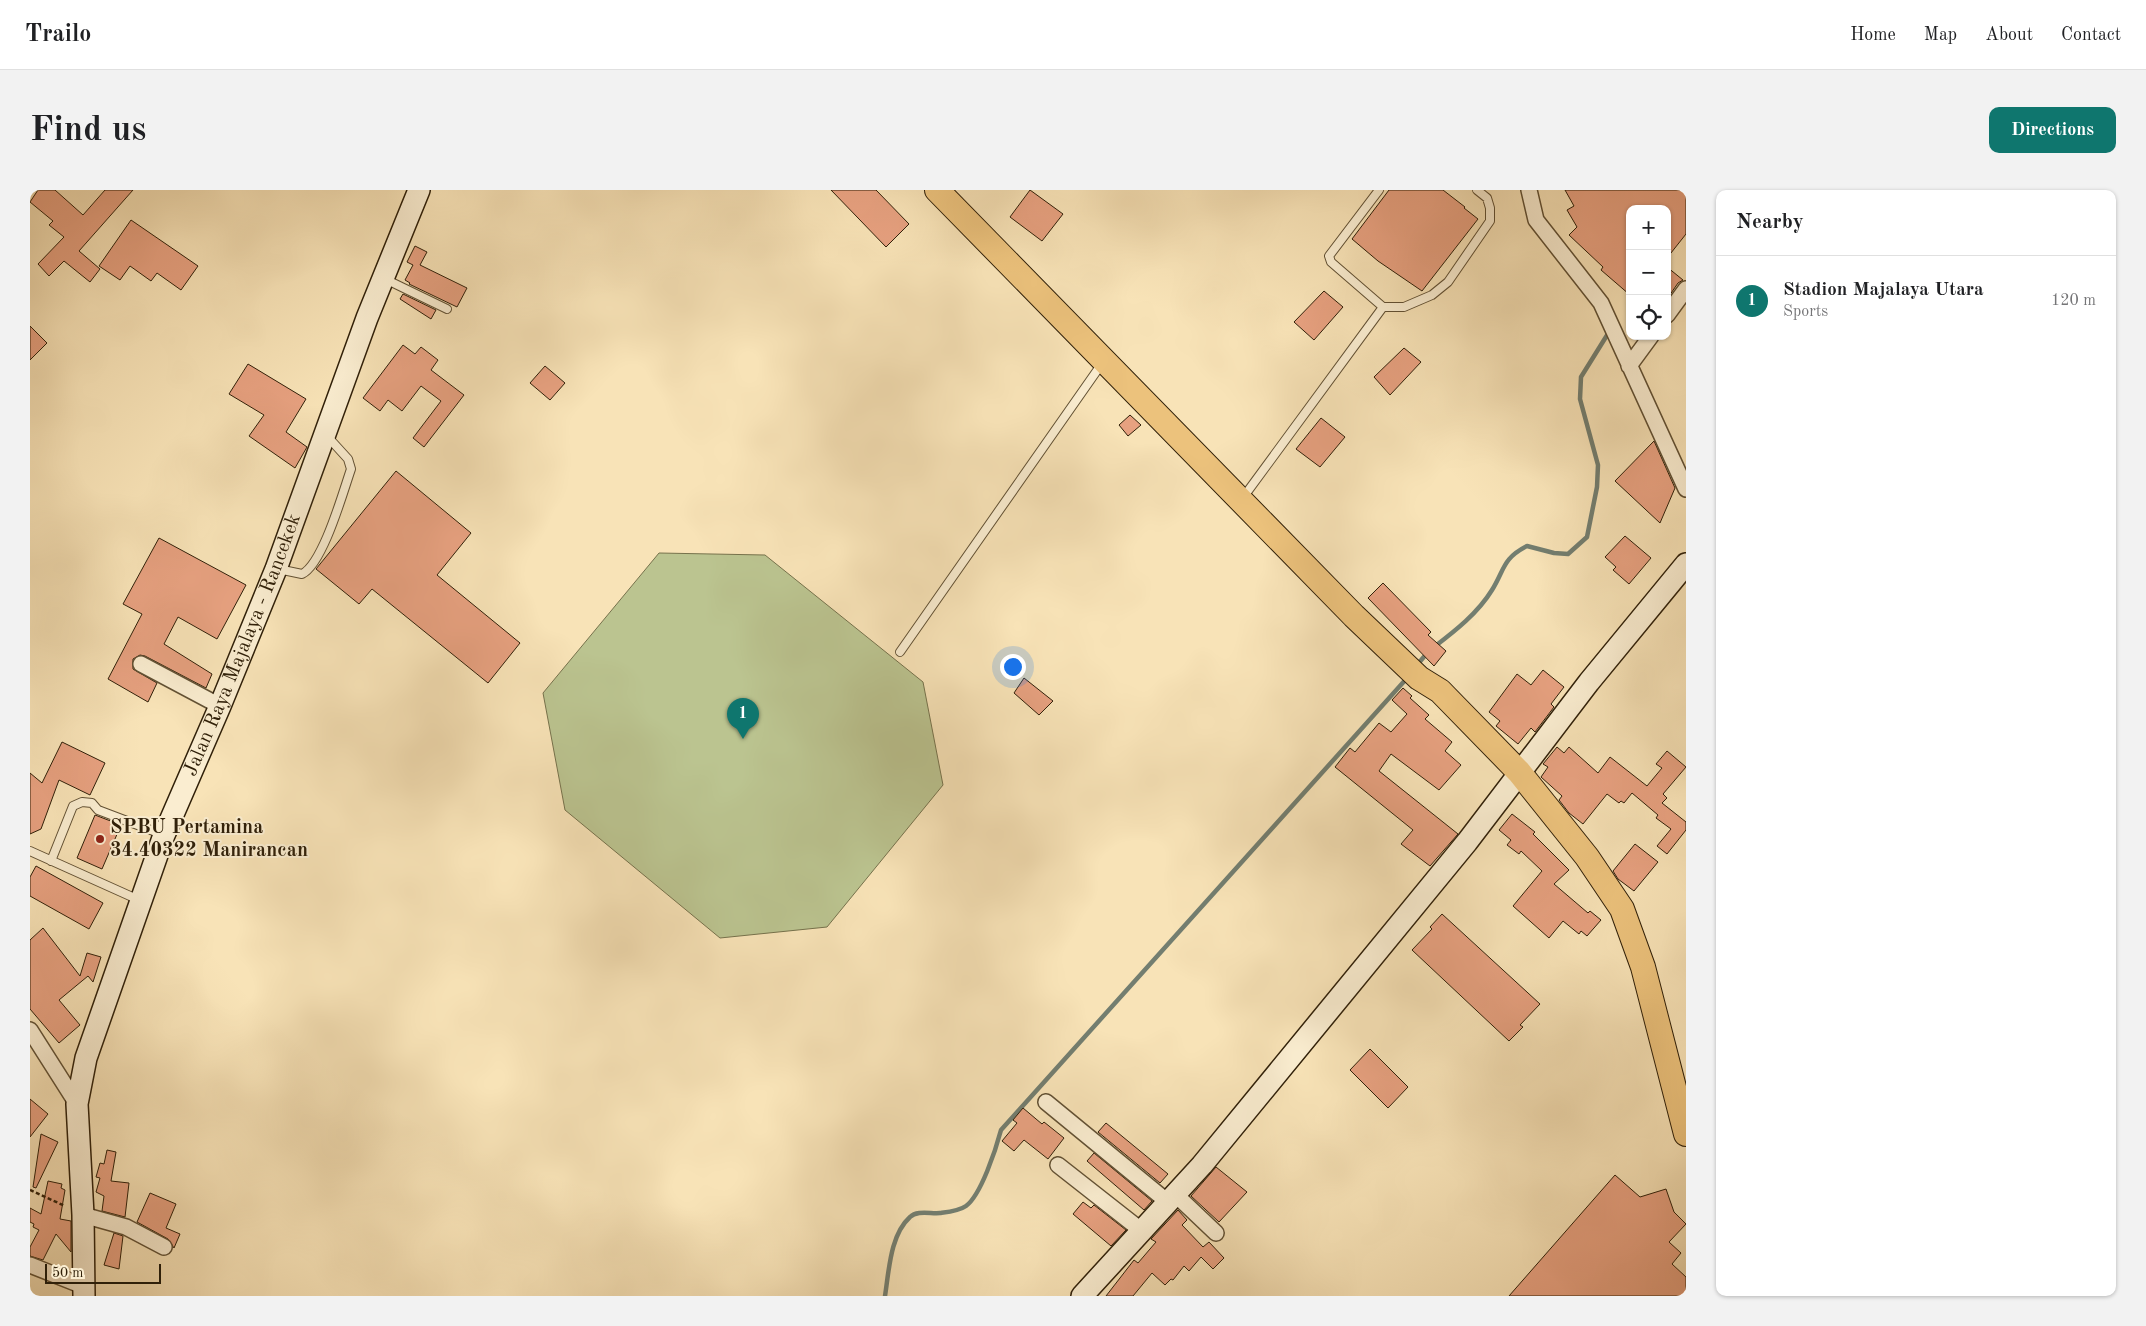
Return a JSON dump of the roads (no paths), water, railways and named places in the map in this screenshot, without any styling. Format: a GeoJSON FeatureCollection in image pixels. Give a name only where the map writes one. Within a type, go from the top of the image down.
{"type":"FeatureCollection","features":[{"type":"Feature","properties":{"kind":"main road","name":"Jalan Raya Majalaya - Rancekek"},"geometry":{"type":"LineString","coordinates":[[83,1291],[83,1215],[77,1104],[86,1058],[164,835],[220,706],[276,569],[324,432],[419,190]]}},
{"type":"Feature","properties":{"kind":"main road"},"geometry":{"type":"LineString","coordinates":[[937,190],[1104,360],[1424,667],[1440,691],[1519,772],[1587,857],[1622,909],[1643,967],[1686,1134]]}},
{"type":"Feature","properties":{"kind":"main road"},"geometry":{"type":"LineString","coordinates":[[960,190],[1245,494]]}},
{"type":"Feature","properties":{"kind":"main road"},"geometry":{"type":"LineString","coordinates":[[1082,1296],[1172,1199],[1467,842],[1589,682],[1686,564]]}},
{"type":"Feature","properties":{"kind":"street"},"geometry":{"type":"LineString","coordinates":[[1529,190],[1536,220],[1601,303],[1686,489]]}},
{"type":"Feature","properties":{"kind":"street"},"geometry":{"type":"LineString","coordinates":[[1671,309],[1686,289]]}},
{"type":"Feature","properties":{"kind":"street"},"geometry":{"type":"LineString","coordinates":[[1629,366],[1648,340]]}},
{"type":"Feature","properties":{"kind":"street"},"geometry":{"type":"LineString","coordinates":[[141,664],[220,706]]}},
{"type":"Feature","properties":{"kind":"street"},"geometry":{"type":"LineString","coordinates":[[30,1030],[77,1104]]}},
{"type":"Feature","properties":{"kind":"street"},"geometry":{"type":"LineString","coordinates":[[1046,1102],[1216,1232]]}},
{"type":"Feature","properties":{"kind":"street"},"geometry":{"type":"LineString","coordinates":[[1058,1165],[1142,1231]]}},
{"type":"Feature","properties":{"kind":"street"},"geometry":{"type":"LineString","coordinates":[[83,1215],[126,1227],[164,1247]]}},
{"type":"Feature","properties":{"kind":"street"},"geometry":{"type":"LineString","coordinates":[[31,1269],[83,1291]]}},
{"type":"Feature","properties":{"kind":"lane"},"geometry":{"type":"LineString","coordinates":[[1379,190],[1329,256],[1331,262],[1383,307],[1404,307],[1432,295],[1448,282],[1490,221],[1490,208],[1487,198],[1477,190]]}},
{"type":"Feature","properties":{"kind":"lane"},"geometry":{"type":"LineString","coordinates":[[383,278],[446,310]]}},
{"type":"Feature","properties":{"kind":"lane"},"geometry":{"type":"LineString","coordinates":[[1245,494],[1383,307]]}},
{"type":"Feature","properties":{"kind":"lane"},"geometry":{"type":"LineString","coordinates":[[900,652],[1104,360]]}},
{"type":"Feature","properties":{"kind":"lane"},"geometry":{"type":"LineString","coordinates":[[276,569],[302,574],[316,561],[327,537],[351,469],[348,459],[324,432]]}},
{"type":"Feature","properties":{"kind":"lane"},"geometry":{"type":"LineString","coordinates":[[51,861],[73,806],[82,802],[92,803],[98,810],[164,835]]}},
{"type":"Feature","properties":{"kind":"lane"},"geometry":{"type":"LineString","coordinates":[[30,852],[141,901]]}},
{"type":"Feature","properties":{"kind":"waterway"},"geometry":{"type":"LineString","coordinates":[[1434,647],[1458,628],[1480,606],[1513,555],[1527,546],[1554,553],[1568,554],[1587,537],[1597,487],[1598,465],[1580,399],[1581,377],[1609,332]]}},
{"type":"Feature","properties":{"kind":"waterway"},"geometry":{"type":"LineString","coordinates":[[1417,665],[1428,652]]}},
{"type":"Feature","properties":{"kind":"waterway"},"geometry":{"type":"LineString","coordinates":[[885,1296],[894,1243],[903,1225],[913,1215],[953,1211],[963,1208],[972,1200],[987,1171],[1001,1130],[1408,677]]}},
{"type":"Feature","properties":{"kind":"place","name":"Stadion Majalaya Utara"},"geometry":{"type":"Point","coordinates":[743,739]}},
{"type":"Feature","properties":{"kind":"place","name":"SPBU Pertamina 34.40322 Manirancan"},"geometry":{"type":"Point","coordinates":[100,839]}}]}
